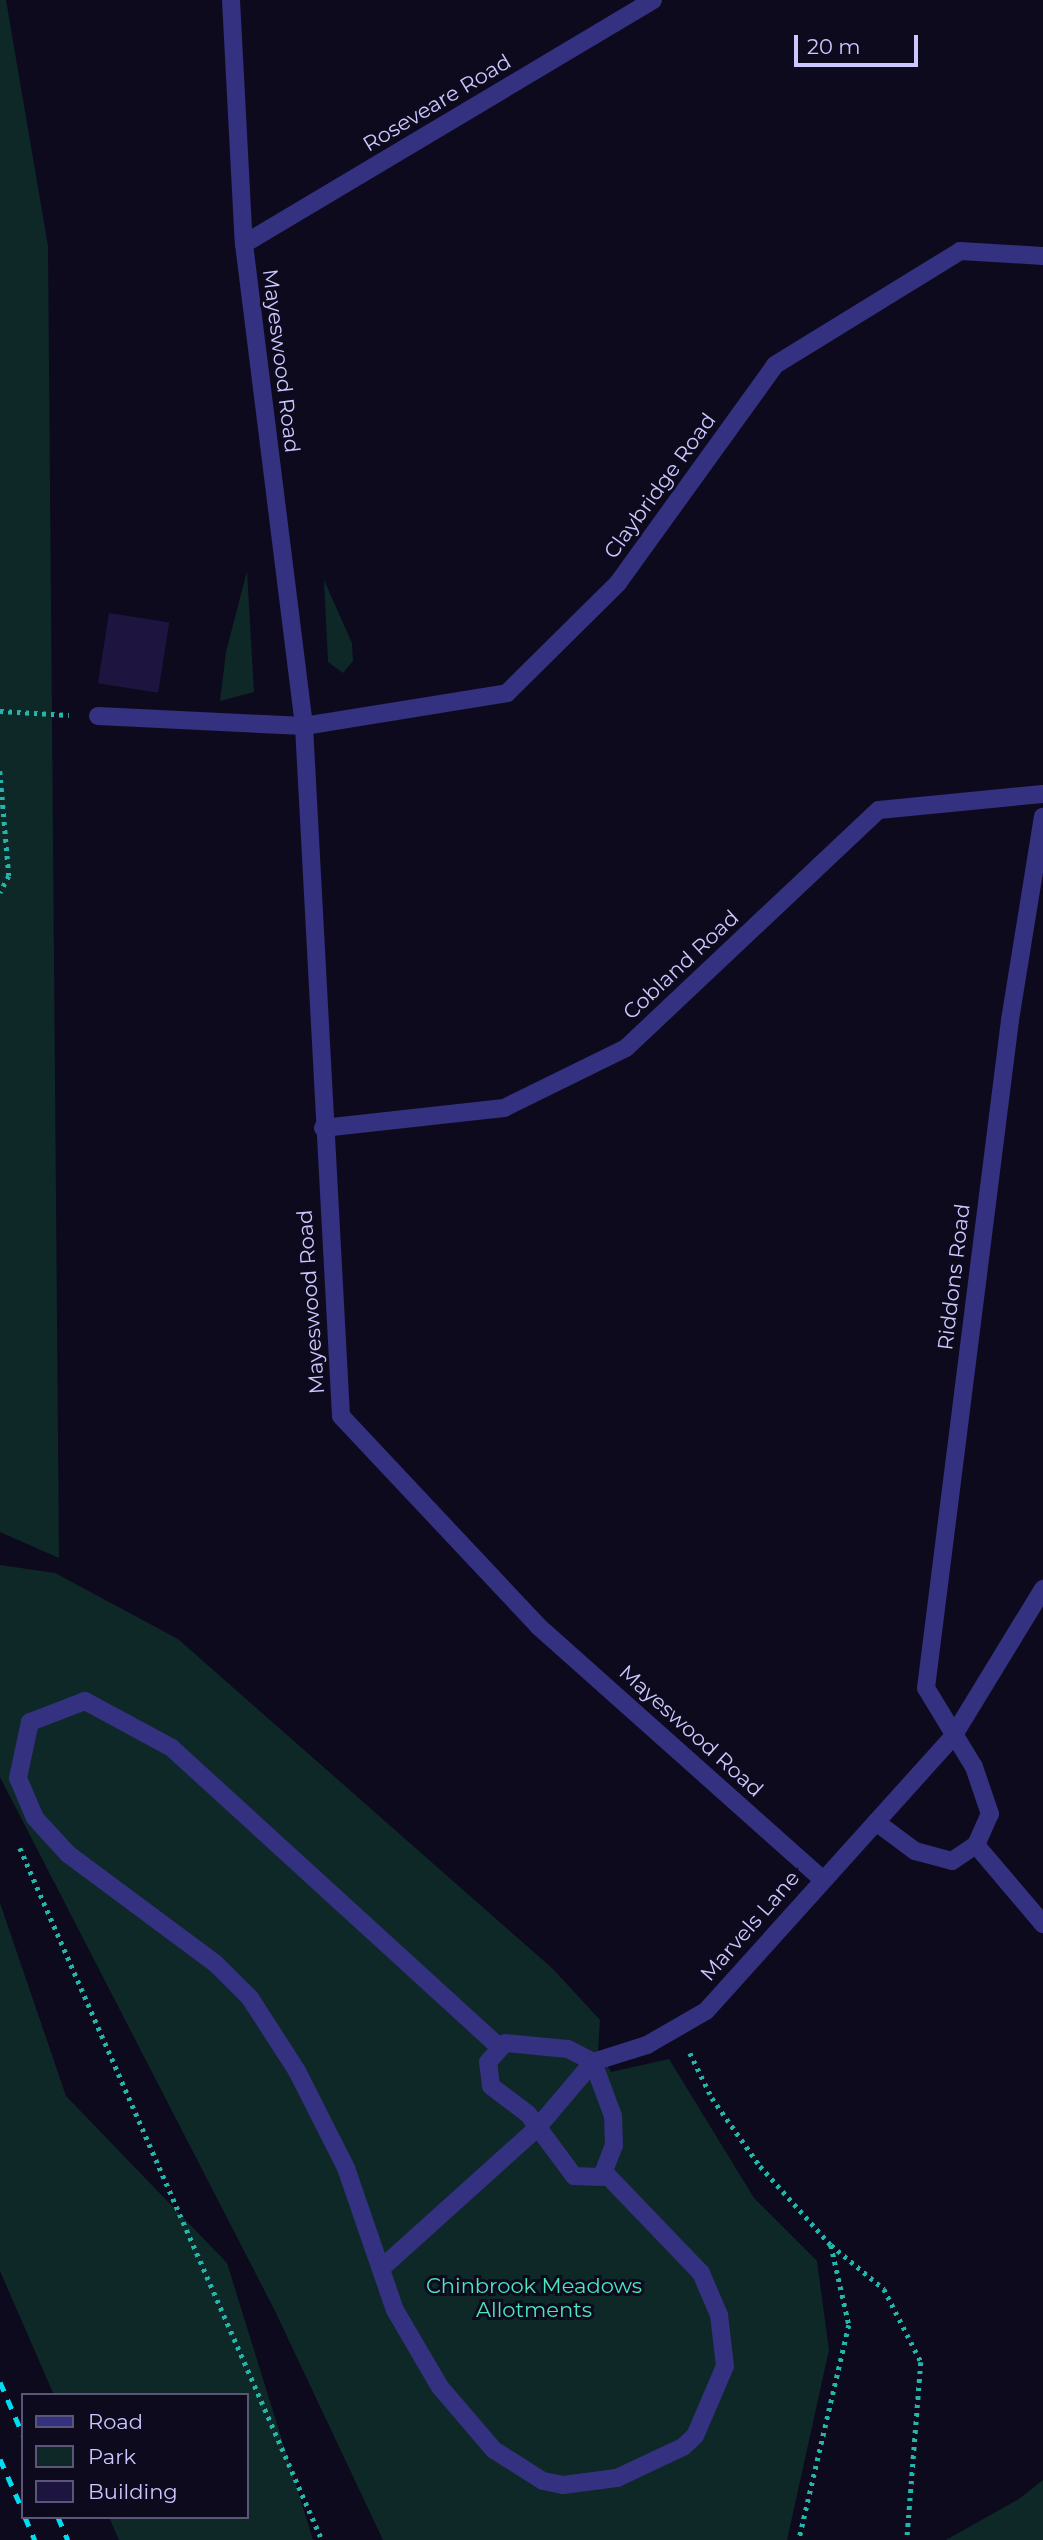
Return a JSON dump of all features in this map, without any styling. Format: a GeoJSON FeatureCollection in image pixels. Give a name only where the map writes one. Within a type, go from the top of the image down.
{"type":"FeatureCollection","features":[{"type":"Feature","properties":{"kind":"street","name":"Mayeswood Road"},"geometry":{"type":"LineString","coordinates":[[231,0],[244,244],[304,726],[323,1128],[341,1416],[538,1626],[822,1879]]}},
{"type":"Feature","properties":{"kind":"street","name":"Roseveare Road"},"geometry":{"type":"LineString","coordinates":[[244,244],[653,0]]}},
{"type":"Feature","properties":{"kind":"street","name":"Claybridge Road"},"geometry":{"type":"LineString","coordinates":[[304,726],[507,693],[618,583],[775,365],[960,251],[1043,256]]}},
{"type":"Feature","properties":{"kind":"street"},"geometry":{"type":"LineString","coordinates":[[98,716],[304,726]]}},
{"type":"Feature","properties":{"kind":"street","name":"Cobland Road"},"geometry":{"type":"LineString","coordinates":[[323,1128],[504,1108],[626,1048],[879,810],[1043,794]]}},
{"type":"Feature","properties":{"kind":"street","name":"Riddons Road"},"geometry":{"type":"LineString","coordinates":[[952,1738],[926,1688],[1010,1020],[1043,817]]}},
{"type":"Feature","properties":{"kind":"street","name":"Marvels Lane"},"geometry":{"type":"LineString","coordinates":[[593,2062],[646,2045],[706,2011],[822,1879],[952,1738],[1043,1589]]}},
{"type":"Feature","properties":{"kind":"street"},"geometry":{"type":"LineString","coordinates":[[498,2045],[488,2062],[491,2086],[538,2127],[575,2176],[595,2179],[606,2173],[614,2145],[613,2116],[593,2062],[568,2049],[498,2045],[172,1748],[85,1701],[30,1721],[18,1778],[35,1818],[68,1854],[216,1964],[250,1998],[297,2071],[346,2168],[385,2264],[395,2310],[413,2343],[494,2450],[543,2481],[588,2485],[617,2478],[695,2436],[723,2374],[726,2346],[701,2273],[606,2173]]}},
{"type":"Feature","properties":{"kind":"street"},"geometry":{"type":"LineString","coordinates":[[876,1822],[915,1851],[940,1860],[963,1859],[976,1845],[990,1814],[987,1794],[952,1738]]}},
{"type":"Feature","properties":{"kind":"street"},"geometry":{"type":"LineString","coordinates":[[976,1845],[1043,1924]]}},
{"type":"Feature","properties":{"kind":"street"},"geometry":{"type":"LineString","coordinates":[[385,2264],[538,2127],[593,2062]]}},
{"type":"Feature","properties":{"kind":"path"},"geometry":{"type":"LineString","coordinates":[[0,711],[98,716]]}},
{"type":"Feature","properties":{"kind":"path"},"geometry":{"type":"LineString","coordinates":[[0,771],[9,876],[0,893]]}},
{"type":"Feature","properties":{"kind":"path"},"geometry":{"type":"LineString","coordinates":[[17,1842],[322,2540]]}},
{"type":"Feature","properties":{"kind":"path"},"geometry":{"type":"LineString","coordinates":[[678,2029],[725,2117],[831,2245],[884,2289],[921,2362],[906,2540]]}},
{"type":"Feature","properties":{"kind":"path"},"geometry":{"type":"LineString","coordinates":[[799,2540],[849,2325],[831,2245]]}},
{"type":"Feature","properties":{"kind":"green space"},"geometry":{"type":"Polygon","coordinates":[[[0,0],[6,0],[48,246],[59,1558],[0,1532],[0,0]]]}},
{"type":"Feature","properties":{"kind":"green space"},"geometry":{"type":"Polygon","coordinates":[[[247,571],[254,692],[220,701],[226,652],[247,571]]]}},
{"type":"Feature","properties":{"kind":"green space"},"geometry":{"type":"Polygon","coordinates":[[[324,580],[352,643],[353,661],[343,673],[328,662],[324,580]]]}},
{"type":"Feature","properties":{"kind":"green space","name":"Chinbrook Meadows Allotments"},"geometry":{"type":"Polygon","coordinates":[[[0,1565],[55,1573],[178,1639],[553,1969],[600,2020],[598,2050],[611,2072],[669,2059],[754,2198],[817,2261],[829,2350],[787,2540],[383,2540],[275,2311],[0,1777],[0,1565]]]}},
{"type":"Feature","properties":{"kind":"green space"},"geometry":{"type":"Polygon","coordinates":[[[0,1903],[66,2096],[227,2263],[313,2540],[119,2540],[110,2519],[248,2519],[248,2393],[53,2393],[0,2271],[0,1903]]]}},
{"type":"Feature","properties":{"kind":"green space"},"geometry":{"type":"Polygon","coordinates":[[[1043,2480],[1043,2540],[946,2540],[1019,2499],[1043,2480]]]}},
{"type":"Feature","properties":{"kind":"building"},"geometry":{"type":"Polygon","coordinates":[[[109,613],[169,623],[158,693],[98,683],[109,613]]]}},
{"type":"Feature","properties":{"kind":"railway"},"geometry":{"type":"LineString","coordinates":[[0,2382],[21,2430]]}},
{"type":"Feature","properties":{"kind":"railway"},"geometry":{"type":"LineString","coordinates":[[0,2459],[21,2506]]}},
{"type":"Feature","properties":{"kind":"railway"},"geometry":{"type":"LineString","coordinates":[[26,2519],[35,2540]]}},
{"type":"Feature","properties":{"kind":"railway"},"geometry":{"type":"LineString","coordinates":[[59,2519],[68,2540]]}}]}
